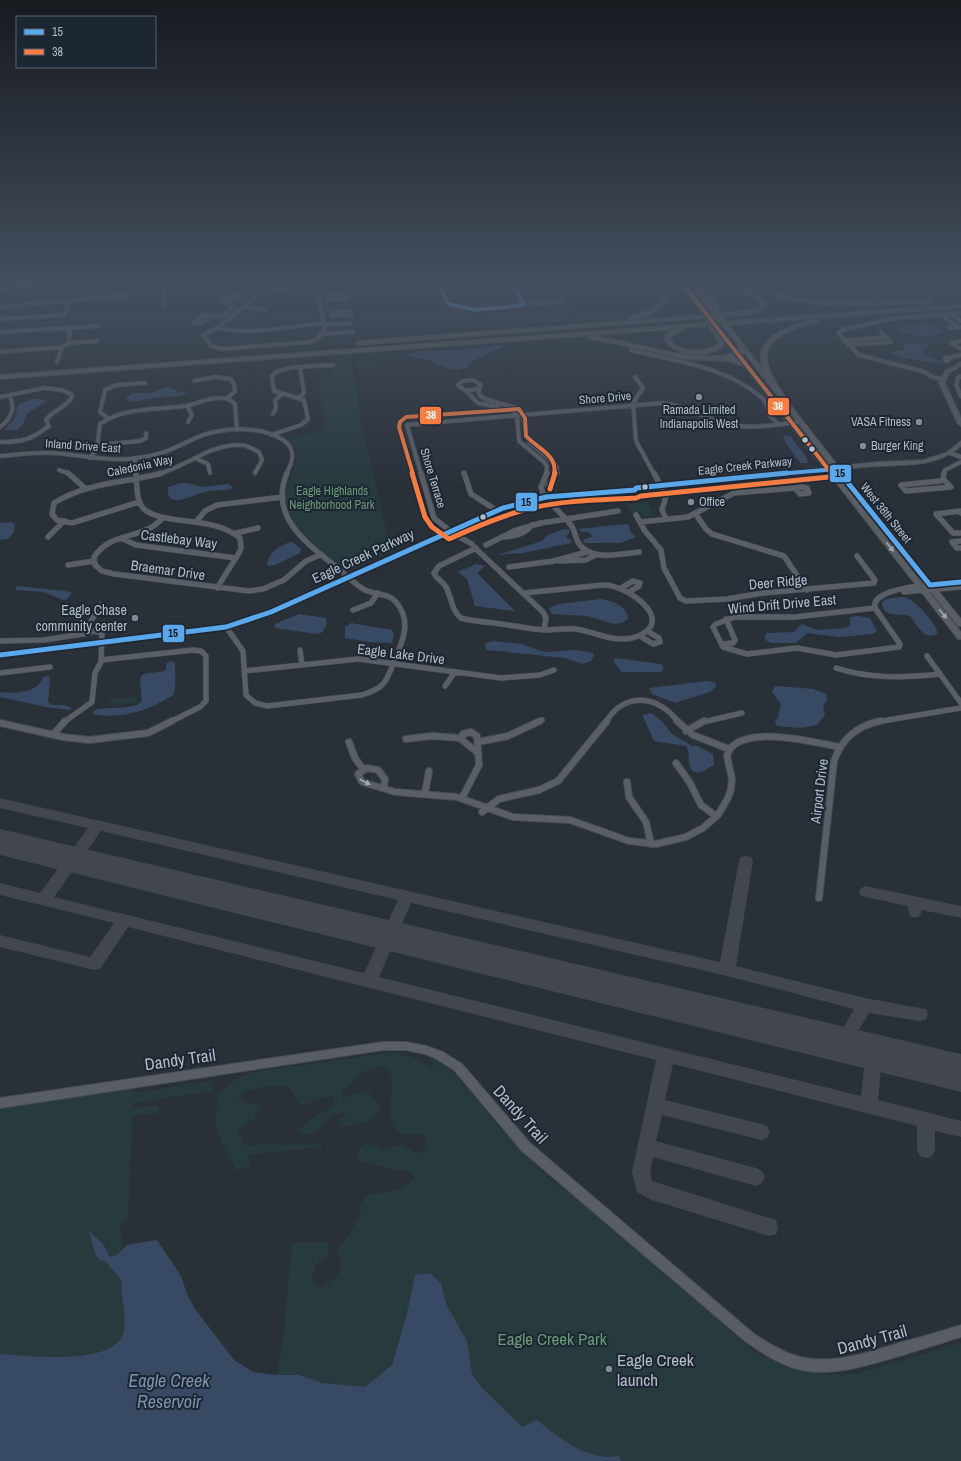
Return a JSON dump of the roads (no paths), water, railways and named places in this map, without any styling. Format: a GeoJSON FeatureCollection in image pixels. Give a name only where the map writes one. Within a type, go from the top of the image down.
{"type":"FeatureCollection","features":[{"type":"Feature","properties":{"kind":"highway"},"geometry":{"type":"LineString","coordinates":[[0,371],[277,351]]}},
{"type":"Feature","properties":{"kind":"highway"},"geometry":{"type":"LineString","coordinates":[[0,377],[349,351]]}},
{"type":"Feature","properties":{"kind":"highway"},"geometry":{"type":"LineString","coordinates":[[660,351],[680,356],[730,358],[746,365]]}},
{"type":"Feature","properties":{"kind":"highway"},"geometry":{"type":"LineString","coordinates":[[692,351],[702,351]]}},
{"type":"Feature","properties":{"kind":"highway"},"geometry":{"type":"LineString","coordinates":[[710,358],[738,355],[743,353],[743,351]]}},
{"type":"Feature","properties":{"kind":"highway"},"geometry":{"type":"LineString","coordinates":[[765,351],[764,363],[784,400]]}},
{"type":"Feature","properties":{"kind":"main road","name":"West 38th Street"},"geometry":{"type":"LineString","coordinates":[[735,351],[791,422],[834,471],[961,624]]}},
{"type":"Feature","properties":{"kind":"main road","name":"West 38th Street"},"geometry":{"type":"LineString","coordinates":[[746,351],[784,400],[834,471],[922,588],[961,637]]}},
{"type":"Feature","properties":{"kind":"main road"},"geometry":{"type":"LineString","coordinates":[[961,364],[949,370],[943,379],[942,384],[961,424]]}},
{"type":"Feature","properties":{"kind":"main road","name":"Eagle Creek Parkway"},"geometry":{"type":"LineString","coordinates":[[0,655],[197,632],[226,627],[265,615],[496,510],[547,497],[634,490],[639,491],[661,487],[906,464],[927,461],[950,453],[961,443]]}},
{"type":"Feature","properties":{"kind":"main road","name":"Dandy Trail"},"geometry":{"type":"LineString","coordinates":[[0,1103],[383,1046],[403,1045],[420,1048],[439,1055],[458,1067],[526,1147],[746,1334],[770,1351],[800,1363],[822,1366],[840,1366],[961,1331]]}},
{"type":"Feature","properties":{"kind":"street"},"geometry":{"type":"LineString","coordinates":[[0,352],[5,352],[5,355],[45,351]]}},
{"type":"Feature","properties":{"kind":"street"},"geometry":{"type":"LineString","coordinates":[[58,362],[61,351]]}},
{"type":"Feature","properties":{"kind":"street"},"geometry":{"type":"LineString","coordinates":[[635,351],[705,370],[740,383],[764,399],[769,407],[769,414],[777,423]]}},
{"type":"Feature","properties":{"kind":"street"},"geometry":{"type":"LineString","coordinates":[[855,351],[860,355],[925,372],[933,377],[943,379]]}},
{"type":"Feature","properties":{"kind":"street"},"geometry":{"type":"LineString","coordinates":[[949,358],[961,355]]}},
{"type":"Feature","properties":{"kind":"street"},"geometry":{"type":"LineString","coordinates":[[272,435],[279,431],[302,425],[308,421],[305,402],[299,398],[281,395],[274,390],[272,376],[279,370],[333,365]]}},
{"type":"Feature","properties":{"kind":"street"},"geometry":{"type":"LineString","coordinates":[[299,398],[304,393],[300,368]]}},
{"type":"Feature","properties":{"kind":"street"},"geometry":{"type":"LineString","coordinates":[[961,376],[958,378],[956,384],[961,396]]}},
{"type":"Feature","properties":{"kind":"street"},"geometry":{"type":"LineString","coordinates":[[194,381],[218,377],[231,379],[234,382],[235,392],[227,399]]}},
{"type":"Feature","properties":{"kind":"street"},"geometry":{"type":"LineString","coordinates":[[635,377],[642,384],[642,388],[633,400],[636,441],[666,497],[662,511],[666,519]]}},
{"type":"Feature","properties":{"kind":"street"},"geometry":{"type":"LineString","coordinates":[[547,497],[548,486],[556,475],[557,467],[552,460],[538,450],[529,441],[520,410],[515,407],[483,399],[479,395],[479,388],[481,385],[479,382],[467,380],[461,382],[458,385],[478,403],[510,409],[515,412],[519,424],[517,431],[518,440],[525,448],[540,458],[546,467],[546,477],[541,487],[547,497],[563,518],[572,526],[579,545],[587,552],[595,555],[610,556],[639,552]]}},
{"type":"Feature","properties":{"kind":"street"},"geometry":{"type":"LineString","coordinates":[[108,418],[100,412],[105,390],[116,385],[145,383]]}},
{"type":"Feature","properties":{"kind":"street"},"geometry":{"type":"LineString","coordinates":[[0,397],[10,397],[44,387],[67,392],[72,397],[69,402],[49,416],[46,420],[49,426],[31,440],[23,442],[0,442]]}},
{"type":"Feature","properties":{"kind":"street"},"geometry":{"type":"LineString","coordinates":[[464,390],[479,388]]}},
{"type":"Feature","properties":{"kind":"street"},"geometry":{"type":"LineString","coordinates":[[946,394],[961,396]]}},
{"type":"Feature","properties":{"kind":"street"},"geometry":{"type":"LineString","coordinates":[[273,414],[276,408],[275,400],[281,395]]}},
{"type":"Feature","properties":{"kind":"street"},"geometry":{"type":"LineString","coordinates":[[0,427],[9,418],[13,404],[10,397]]}},
{"type":"Feature","properties":{"kind":"street"},"geometry":{"type":"LineString","coordinates":[[90,458],[95,452],[97,446],[99,426],[108,418],[162,408],[187,406],[210,399],[227,399],[235,404],[237,430]]}},
{"type":"Feature","properties":{"kind":"street","name":"Shore Drive"},"geometry":{"type":"LineString","coordinates":[[407,425],[662,404],[678,405],[693,409],[718,421],[736,426],[800,422]]}},
{"type":"Feature","properties":{"kind":"street"},"geometry":{"type":"LineString","coordinates":[[187,406],[192,415],[188,422]]}},
{"type":"Feature","properties":{"kind":"street","name":"Shore Terrace"},"geometry":{"type":"LineString","coordinates":[[407,425],[432,514],[438,522],[474,546],[524,593],[544,614],[544,630]]}},
{"type":"Feature","properties":{"kind":"street","name":"Inland Drive East"},"geometry":{"type":"LineString","coordinates":[[0,456],[47,453],[111,460],[135,458],[167,451],[207,434],[237,430],[259,432],[272,435],[288,445],[293,456],[285,480],[283,497]]}},
{"type":"Feature","properties":{"kind":"street"},"geometry":{"type":"LineString","coordinates":[[97,446],[140,441],[146,438],[146,433]]}},
{"type":"Feature","properties":{"kind":"street","name":"Caledonia Way"},"geometry":{"type":"LineString","coordinates":[[64,521],[56,518],[52,514],[54,503],[65,496],[116,480],[137,478],[171,471],[220,447],[234,445],[246,446],[258,451],[262,456],[261,462],[255,473]]}},
{"type":"Feature","properties":{"kind":"street"},"geometry":{"type":"LineString","coordinates":[[950,453],[961,457]]}},
{"type":"Feature","properties":{"kind":"street"},"geometry":{"type":"LineString","coordinates":[[135,458],[139,502],[147,512],[163,518],[222,526],[236,533],[241,543],[236,558],[217,588]]}},
{"type":"Feature","properties":{"kind":"street"},"geometry":{"type":"LineString","coordinates":[[197,458],[208,464],[210,473]]}},
{"type":"Feature","properties":{"kind":"street"},"geometry":{"type":"LineString","coordinates":[[943,479],[945,470],[961,462]]}},
{"type":"Feature","properties":{"kind":"street"},"geometry":{"type":"LineString","coordinates":[[59,470],[68,473],[86,489]]}},
{"type":"Feature","properties":{"kind":"street"},"geometry":{"type":"LineString","coordinates":[[464,473],[471,494],[496,510]]}},
{"type":"Feature","properties":{"kind":"street"},"geometry":{"type":"LineString","coordinates":[[943,479],[951,487],[906,491],[901,485],[941,481],[943,479]]}},
{"type":"Feature","properties":{"kind":"street"},"geometry":{"type":"LineString","coordinates":[[636,515],[640,522],[686,517],[734,493],[795,487]]}},
{"type":"Feature","properties":{"kind":"street"},"geometry":{"type":"LineString","coordinates":[[196,522],[205,511],[217,505],[283,497],[285,513],[293,529],[302,541],[364,589],[388,596],[397,602],[406,627],[405,636],[384,684],[371,693],[273,705],[257,704],[246,695],[242,649],[226,627]]}},
{"type":"Feature","properties":{"kind":"street"},"geometry":{"type":"LineString","coordinates":[[48,537],[64,521],[84,521],[116,508],[139,502]]}},
{"type":"Feature","properties":{"kind":"street"},"geometry":{"type":"LineString","coordinates":[[486,545],[503,537],[512,537],[526,532],[532,525],[563,518],[598,515],[618,511]]}},
{"type":"Feature","properties":{"kind":"street"},"geometry":{"type":"LineString","coordinates":[[961,513],[960,511],[936,514],[953,534],[961,533]]}},
{"type":"Feature","properties":{"kind":"street"},"geometry":{"type":"LineString","coordinates":[[695,513],[706,529],[712,534],[784,556],[807,590]]}},
{"type":"Feature","properties":{"kind":"street"},"geometry":{"type":"LineString","coordinates":[[68,565],[94,561],[95,554],[100,547],[150,528],[163,518]]}},
{"type":"Feature","properties":{"kind":"street","name":"Deer Ridge"},"geometry":{"type":"LineString","coordinates":[[640,522],[645,531],[661,550],[664,568],[680,598],[683,600],[727,599],[764,593],[807,590],[875,582],[875,579],[857,556]]}},
{"type":"Feature","properties":{"kind":"street"},"geometry":{"type":"LineString","coordinates":[[236,533],[258,528]]}},
{"type":"Feature","properties":{"kind":"street","name":"Castlebay Way"},"geometry":{"type":"LineString","coordinates":[[121,538],[136,545],[236,558]]}},
{"type":"Feature","properties":{"kind":"street"},"geometry":{"type":"LineString","coordinates":[[961,541],[952,542],[957,548],[961,548]]}},
{"type":"Feature","properties":{"kind":"street"},"geometry":{"type":"LineString","coordinates":[[474,546],[439,566],[434,573],[437,579],[446,586],[453,610],[461,618],[544,630],[577,630],[616,640],[640,636],[647,631],[652,624],[652,615],[646,607],[629,592],[621,588],[600,585],[524,593]]}},
{"type":"Feature","properties":{"kind":"street"},"geometry":{"type":"LineString","coordinates":[[509,567],[558,560],[587,552]]}},
{"type":"Feature","properties":{"kind":"street","name":"Braemar Drive"},"geometry":{"type":"LineString","coordinates":[[94,561],[98,568],[108,573],[247,591],[263,589],[286,579],[303,563],[320,555]]}},
{"type":"Feature","properties":{"kind":"street"},"geometry":{"type":"LineString","coordinates":[[558,560],[565,562],[583,560],[595,555]]}},
{"type":"Feature","properties":{"kind":"street"},"geometry":{"type":"LineString","coordinates":[[621,588],[633,581],[640,582],[639,586],[629,592]]}},
{"type":"Feature","properties":{"kind":"street"},"geometry":{"type":"LineString","coordinates":[[932,588],[961,582]]}},
{"type":"Feature","properties":{"kind":"street"},"geometry":{"type":"LineString","coordinates":[[722,644],[727,649],[747,654],[799,648],[836,655],[899,647],[900,644],[874,608],[874,601],[877,597],[888,592],[922,588],[961,587]]}},
{"type":"Feature","properties":{"kind":"street"},"geometry":{"type":"LineString","coordinates":[[353,610],[371,603],[378,594]]}},
{"type":"Feature","properties":{"kind":"street"},"geometry":{"type":"LineString","coordinates":[[83,634],[101,605]]}},
{"type":"Feature","properties":{"kind":"street","name":"Wind Drift Drive East"},"geometry":{"type":"LineString","coordinates":[[722,644],[713,627],[715,624],[726,619],[762,616],[795,617],[874,608]]}},
{"type":"Feature","properties":{"kind":"street"},"geometry":{"type":"LineString","coordinates":[[722,644],[733,643],[735,640],[726,619]]}},
{"type":"Feature","properties":{"kind":"street"},"geometry":{"type":"LineString","coordinates":[[0,641],[42,640],[94,631],[102,632],[101,660],[95,673],[92,703],[66,720],[53,735]]}},
{"type":"Feature","properties":{"kind":"street"},"geometry":{"type":"LineString","coordinates":[[640,636],[653,644],[660,643],[661,641],[659,638],[647,631]]}},
{"type":"Feature","properties":{"kind":"street"},"geometry":{"type":"LineString","coordinates":[[0,723],[53,735],[89,740],[145,734],[200,707],[206,699],[206,656],[201,651],[193,650],[101,660]]}},
{"type":"Feature","properties":{"kind":"street"},"geometry":{"type":"LineString","coordinates":[[300,650],[302,665]]}},
{"type":"Feature","properties":{"kind":"street"},"geometry":{"type":"LineString","coordinates":[[927,656],[961,703]]}},
{"type":"Feature","properties":{"kind":"street","name":"Eagle Lake Drive"},"geometry":{"type":"LineString","coordinates":[[244,671],[358,659],[505,679],[540,675],[554,670]]}},
{"type":"Feature","properties":{"kind":"street"},"geometry":{"type":"LineString","coordinates":[[0,673],[50,667]]}},
{"type":"Feature","properties":{"kind":"street"},"geometry":{"type":"LineString","coordinates":[[836,668],[846,672],[895,679],[940,674]]}},
{"type":"Feature","properties":{"kind":"street"},"geometry":{"type":"LineString","coordinates":[[445,686],[452,680],[455,672]]}},
{"type":"Feature","properties":{"kind":"street"},"geometry":{"type":"LineString","coordinates":[[482,812],[497,800],[507,795],[539,790],[558,781],[583,748],[601,730],[612,713],[624,703],[641,701],[660,705],[670,712],[686,731],[730,749]]}},
{"type":"Feature","properties":{"kind":"street","name":"Airport Drive"},"geometry":{"type":"LineString","coordinates":[[819,898],[834,761],[838,747],[850,733],[870,723],[961,708]]}},
{"type":"Feature","properties":{"kind":"street"},"geometry":{"type":"LineString","coordinates":[[686,731],[706,720],[742,713]]}},
{"type":"Feature","properties":{"kind":"street"},"geometry":{"type":"LineString","coordinates":[[478,742],[508,736],[542,720]]}},
{"type":"Feature","properties":{"kind":"street"},"geometry":{"type":"LineString","coordinates":[[461,738],[464,734],[471,732],[477,736],[479,765],[462,798]]}},
{"type":"Feature","properties":{"kind":"street"},"geometry":{"type":"LineString","coordinates":[[406,739],[432,736],[461,738],[477,752]]}},
{"type":"Feature","properties":{"kind":"street"},"geometry":{"type":"LineString","coordinates":[[384,787],[385,783],[379,770],[372,767],[363,769],[358,774],[360,780],[376,787],[384,787],[398,792],[424,793],[462,798],[514,817],[571,820],[620,839],[651,844],[685,838],[716,816],[725,805],[731,790],[731,775],[727,760],[730,749],[736,743],[745,739],[778,737],[802,739],[838,747]]}},
{"type":"Feature","properties":{"kind":"street"},"geometry":{"type":"LineString","coordinates":[[349,742],[354,758],[363,769]]}},
{"type":"Feature","properties":{"kind":"street"},"geometry":{"type":"LineString","coordinates":[[676,763],[690,783],[701,805],[716,816]]}},
{"type":"Feature","properties":{"kind":"street"},"geometry":{"type":"LineString","coordinates":[[424,793],[429,771]]}},
{"type":"Feature","properties":{"kind":"street"},"geometry":{"type":"LineString","coordinates":[[627,782],[629,797],[646,822],[651,844]]}},
{"type":"Feature","properties":{"kind":"water"},"geometry":{"type":"Polygon","coordinates":[[[419,351],[493,351],[471,362],[467,367],[459,370],[453,370],[439,365],[431,360],[411,357],[407,354],[419,351]]]}},
{"type":"Feature","properties":{"kind":"water"},"geometry":{"type":"Polygon","coordinates":[[[898,351],[924,351],[923,355],[939,360],[944,364],[908,359],[889,353],[898,351]]]}},
{"type":"Feature","properties":{"kind":"water"},"geometry":{"type":"Polygon","coordinates":[[[167,387],[176,390],[177,393],[187,392],[181,396],[154,398],[133,402],[126,399],[132,393],[152,393],[167,387]]]}},
{"type":"Feature","properties":{"kind":"water"},"geometry":{"type":"Polygon","coordinates":[[[35,398],[47,401],[27,414],[23,424],[17,430],[4,430],[14,420],[18,405],[35,398]]]}},
{"type":"Feature","properties":{"kind":"water"},"geometry":{"type":"Polygon","coordinates":[[[787,435],[792,437],[806,456],[808,463],[801,463],[794,454],[783,437],[787,435]]]}},
{"type":"Feature","properties":{"kind":"water"},"geometry":{"type":"Polygon","coordinates":[[[181,483],[188,483],[202,487],[229,484],[233,488],[227,490],[208,491],[181,500],[171,499],[168,494],[168,487],[181,483]]]}},
{"type":"Feature","properties":{"kind":"water"},"geometry":{"type":"Polygon","coordinates":[[[11,522],[15,525],[14,532],[8,539],[0,540],[0,523],[11,522]]]}},
{"type":"Feature","properties":{"kind":"water"},"geometry":{"type":"Polygon","coordinates":[[[625,524],[629,525],[630,532],[636,537],[620,543],[584,543],[583,540],[593,536],[588,532],[582,532],[578,529],[625,524]]]}},
{"type":"Feature","properties":{"kind":"water"},"geometry":{"type":"Polygon","coordinates":[[[564,529],[570,530],[566,538],[571,540],[571,543],[523,553],[498,555],[542,541],[548,535],[564,529]]]}},
{"type":"Feature","properties":{"kind":"water"},"geometry":{"type":"Polygon","coordinates":[[[292,542],[301,549],[300,553],[275,565],[267,566],[269,557],[275,550],[287,543],[292,542]]]}},
{"type":"Feature","properties":{"kind":"water"},"geometry":{"type":"Polygon","coordinates":[[[476,564],[485,566],[477,573],[515,611],[475,606],[467,579],[458,572],[476,564]]]}},
{"type":"Feature","properties":{"kind":"water"},"geometry":{"type":"Polygon","coordinates":[[[17,586],[66,591],[72,593],[67,599],[63,600],[44,592],[15,590],[17,586]]]}},
{"type":"Feature","properties":{"kind":"water"},"geometry":{"type":"Polygon","coordinates":[[[900,597],[908,598],[922,610],[935,626],[937,634],[932,636],[921,631],[910,616],[892,614],[885,611],[882,602],[886,599],[900,597]]]}},
{"type":"Feature","properties":{"kind":"water"},"geometry":{"type":"Polygon","coordinates":[[[601,599],[610,601],[622,607],[627,614],[628,619],[622,623],[614,624],[587,616],[552,614],[549,608],[559,604],[601,599]]]}},
{"type":"Feature","properties":{"kind":"water"},"geometry":{"type":"Polygon","coordinates":[[[299,614],[326,618],[327,623],[323,632],[317,634],[275,628],[275,624],[299,614]]]}},
{"type":"Feature","properties":{"kind":"water"},"geometry":{"type":"Polygon","coordinates":[[[858,616],[870,618],[877,631],[872,634],[839,637],[807,633],[796,643],[772,643],[765,640],[767,633],[794,632],[802,624],[817,630],[844,628],[850,626],[850,617],[858,616]]]}},
{"type":"Feature","properties":{"kind":"water"},"geometry":{"type":"Polygon","coordinates":[[[351,623],[392,630],[394,634],[392,643],[369,642],[345,638],[345,627],[351,623]]]}},
{"type":"Feature","properties":{"kind":"water"},"geometry":{"type":"Polygon","coordinates":[[[494,641],[521,644],[544,652],[577,650],[593,653],[594,655],[591,661],[582,664],[565,658],[487,650],[485,647],[486,643],[494,641]]]}},
{"type":"Feature","properties":{"kind":"water"},"geometry":{"type":"Polygon","coordinates":[[[616,658],[660,664],[663,665],[663,670],[660,672],[621,672],[613,660],[616,658]]]}},
{"type":"Feature","properties":{"kind":"water"},"geometry":{"type":"Polygon","coordinates":[[[170,661],[175,662],[175,690],[170,697],[145,709],[128,714],[111,716],[93,714],[93,712],[97,709],[128,707],[139,704],[142,701],[140,682],[141,676],[144,674],[165,671],[167,663],[170,661]]]}},
{"type":"Feature","properties":{"kind":"water"},"geometry":{"type":"Polygon","coordinates":[[[48,676],[50,678],[48,702],[52,705],[64,705],[71,708],[71,710],[46,707],[0,697],[0,693],[3,692],[15,693],[32,689],[41,682],[43,677],[48,676]]]}},
{"type":"Feature","properties":{"kind":"water"},"geometry":{"type":"Polygon","coordinates":[[[707,681],[716,683],[716,686],[710,692],[675,703],[652,694],[649,688],[707,681]]]}},
{"type":"Feature","properties":{"kind":"water"},"geometry":{"type":"Polygon","coordinates":[[[774,687],[814,689],[826,694],[827,701],[823,706],[825,715],[817,725],[800,728],[777,726],[775,721],[778,717],[781,704],[772,692],[774,687]]]}},
{"type":"Feature","properties":{"kind":"water"},"geometry":{"type":"Polygon","coordinates":[[[651,713],[662,721],[672,734],[692,746],[697,746],[713,754],[714,765],[706,770],[695,772],[690,767],[688,750],[686,746],[654,741],[643,717],[643,715],[651,713]]]}},
{"type":"Feature","properties":{"kind":"water","name":"Eagle Creek Reservoir"},"geometry":{"type":"Polygon","coordinates":[[[89,1231],[103,1244],[110,1257],[117,1255],[127,1245],[157,1240],[181,1276],[187,1294],[195,1309],[234,1360],[253,1372],[277,1375],[299,1375],[322,1383],[365,1387],[392,1365],[407,1314],[415,1275],[430,1273],[441,1283],[446,1304],[467,1341],[472,1374],[482,1388],[522,1427],[537,1420],[574,1447],[596,1455],[607,1457],[619,1456],[621,1461],[0,1461],[0,1354],[46,1357],[83,1355],[100,1352],[113,1347],[121,1338],[125,1326],[121,1287],[122,1281],[106,1262],[99,1259],[95,1254],[89,1231]]]}},
{"type":"Feature","properties":{"kind":"place","name":"Ramada Limited Indianapolis West"},"geometry":{"type":"Point","coordinates":[699,397]}},
{"type":"Feature","properties":{"kind":"place","name":"VASA Fitness"},"geometry":{"type":"Point","coordinates":[919,422]}},
{"type":"Feature","properties":{"kind":"place","name":"Burger King"},"geometry":{"type":"Point","coordinates":[863,446]}},
{"type":"Feature","properties":{"kind":"place","name":"Office"},"geometry":{"type":"Point","coordinates":[691,502]}},
{"type":"Feature","properties":{"kind":"place","name":"Eagle Chase community center"},"geometry":{"type":"Point","coordinates":[135,618]}},
{"type":"Feature","properties":{"kind":"place","name":"Eagle Creek launch"},"geometry":{"type":"Point","coordinates":[609,1369]}},
{"type":"Feature","properties":{"kind":"park label","name":"Eagle Highlands Neighborhood Park"},"geometry":{"type":"Point","coordinates":[332,498]}},
{"type":"Feature","properties":{"kind":"park label","name":"Eagle Creek Park"},"geometry":{"type":"Point","coordinates":[552,1338]}}]}
